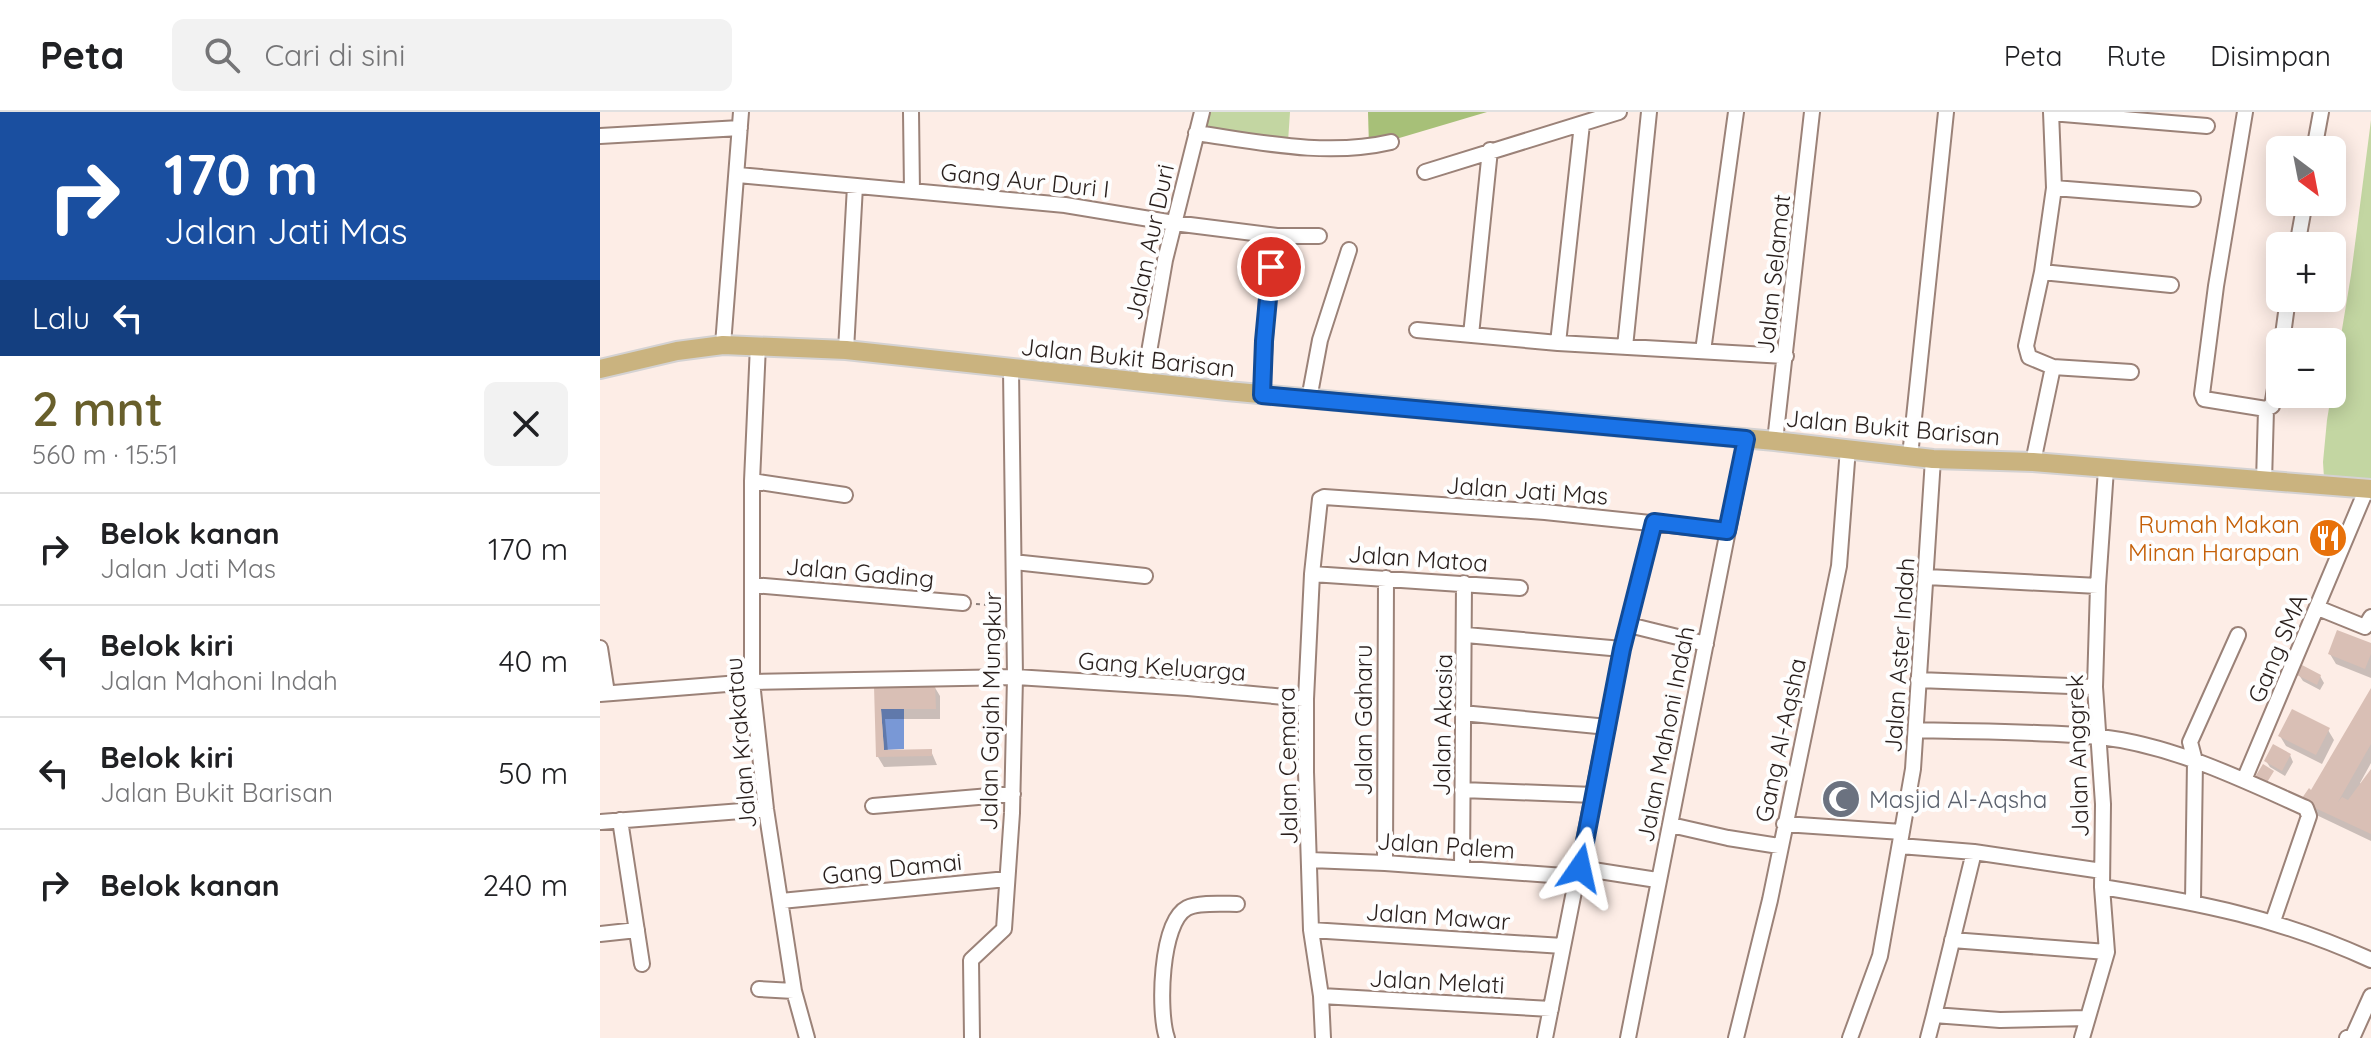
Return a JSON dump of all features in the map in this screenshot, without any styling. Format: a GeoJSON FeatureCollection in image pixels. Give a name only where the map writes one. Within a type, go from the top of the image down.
{"type":"FeatureCollection","features":[{"type":"Feature","properties":{"kind":"main road","name":"Jalan Bukit Barisan"},"geometry":{"type":"LineString","coordinates":[[600,369],[677,351],[723,345],[846,350],[1011,370],[1848,448],[1933,459],[2033,462],[2369,488]]}},
{"type":"Feature","properties":{"kind":"street"},"geometry":{"type":"LineString","coordinates":[[723,345],[741,112]]}},
{"type":"Feature","properties":{"kind":"street"},"geometry":{"type":"LineString","coordinates":[[911,112],[912,191]]}},
{"type":"Feature","properties":{"kind":"street","name":"Jalan Aur Duri"},"geometry":{"type":"LineString","coordinates":[[1144,381],[1165,260],[1202,112]]}},
{"type":"Feature","properties":{"kind":"street"},"geometry":{"type":"LineString","coordinates":[[1425,172],[1619,112]]}},
{"type":"Feature","properties":{"kind":"street"},"geometry":{"type":"LineString","coordinates":[[1625,347],[1649,112]]}},
{"type":"Feature","properties":{"kind":"street"},"geometry":{"type":"LineString","coordinates":[[1703,351],[1736,112]]}},
{"type":"Feature","properties":{"kind":"street","name":"Jalan Selamat"},"geometry":{"type":"LineString","coordinates":[[1775,441],[1812,112]]}},
{"type":"Feature","properties":{"kind":"street"},"geometry":{"type":"LineString","coordinates":[[1910,456],[1946,112]]}},
{"type":"Feature","properties":{"kind":"street"},"geometry":{"type":"LineString","coordinates":[[2131,372],[2053,367],[2029,357],[2026,346],[2042,272],[2054,188],[2051,112],[2207,126]]}},
{"type":"Feature","properties":{"kind":"street"},"geometry":{"type":"LineString","coordinates":[[2245,112],[2216,286],[2202,394],[2207,401],[2266,409],[2264,482]]}},
{"type":"Feature","properties":{"kind":"street"},"geometry":{"type":"LineString","coordinates":[[2317,136],[2321,112]]}},
{"type":"Feature","properties":{"kind":"street"},"geometry":{"type":"LineString","coordinates":[[1558,343],[1582,124]]}},
{"type":"Feature","properties":{"kind":"street"},"geometry":{"type":"LineString","coordinates":[[600,136],[740,128]]}},
{"type":"Feature","properties":{"kind":"street"},"geometry":{"type":"LineString","coordinates":[[1196,133],[1281,145],[1356,149],[1391,142]]}},
{"type":"Feature","properties":{"kind":"street"},"geometry":{"type":"LineString","coordinates":[[1471,335],[1490,150]]}},
{"type":"Feature","properties":{"kind":"street","name":"Gang Aur Duri I"},"geometry":{"type":"LineString","coordinates":[[738,175],[1065,205],[1277,236],[1319,236]]}},
{"type":"Feature","properties":{"kind":"street"},"geometry":{"type":"LineString","coordinates":[[846,350],[855,186]]}},
{"type":"Feature","properties":{"kind":"street"},"geometry":{"type":"LineString","coordinates":[[2054,188],[2193,199]]}},
{"type":"Feature","properties":{"kind":"street"},"geometry":{"type":"LineString","coordinates":[[1262,395],[1267,298],[1277,236]]}},
{"type":"Feature","properties":{"kind":"street"},"geometry":{"type":"LineString","coordinates":[[1309,399],[1320,340],[1349,250]]}},
{"type":"Feature","properties":{"kind":"street"},"geometry":{"type":"LineString","coordinates":[[2042,272],[2171,285]]}},
{"type":"Feature","properties":{"kind":"street"},"geometry":{"type":"LineString","coordinates":[[1417,330],[1558,343],[1786,356]]}},
{"type":"Feature","properties":{"kind":"street","name":"Jalan Krakatau"},"geometry":{"type":"LineString","coordinates":[[758,345],[752,481],[752,682],[766,809],[794,991],[807,1038]]}},
{"type":"Feature","properties":{"kind":"street"},"geometry":{"type":"LineString","coordinates":[[2033,462],[2053,367]]}},
{"type":"Feature","properties":{"kind":"street","name":"Jalan Gajah Mungkur"},"geometry":{"type":"LineString","coordinates":[[972,1038],[971,960],[1004,929],[1013,794],[1015,677],[1011,370]]}},
{"type":"Feature","properties":{"kind":"street","name":"Jalan Mahoni Indah"},"geometry":{"type":"LineString","coordinates":[[1628,1038],[1746,439]]}},
{"type":"Feature","properties":{"kind":"street","name":"Gang Al-Aqsha"},"geometry":{"type":"LineString","coordinates":[[1736,1038],[1770,900],[1839,566],[1848,448]]}},
{"type":"Feature","properties":{"kind":"street","name":"Jalan Aster Indah"},"geometry":{"type":"LineString","coordinates":[[1850,1038],[1880,956],[1917,730],[1933,459]]}},
{"type":"Feature","properties":{"kind":"street","name":"Jalan Anggrek"},"geometry":{"type":"LineString","coordinates":[[2082,1038],[2107,952],[2102,887],[2100,737],[2095,687],[2106,469]]}},
{"type":"Feature","properties":{"kind":"street"},"geometry":{"type":"LineString","coordinates":[[752,481],[845,495]]}},
{"type":"Feature","properties":{"kind":"street","name":"Gang SMA"},"geometry":{"type":"LineString","coordinates":[[2244,780],[2369,488]]}},
{"type":"Feature","properties":{"kind":"street","name":"Jalan Jati Mas"},"geometry":{"type":"LineString","coordinates":[[1324,497],[1654,522],[1727,531]]}},
{"type":"Feature","properties":{"kind":"street","name":"Jalan Cemara"},"geometry":{"type":"LineString","coordinates":[[1323,1038],[1321,996],[1311,930],[1306,699],[1317,502],[1324,497]]}},
{"type":"Feature","properties":{"kind":"street"},"geometry":{"type":"LineString","coordinates":[[1545,1038],[1622,649],[1654,522]]}},
{"type":"Feature","properties":{"kind":"street"},"geometry":{"type":"LineString","coordinates":[[1014,562],[1145,576]]}},
{"type":"Feature","properties":{"kind":"street","name":"Jalan Matoa"},"geometry":{"type":"LineString","coordinates":[[1312,574],[1520,588]]}},
{"type":"Feature","properties":{"kind":"street"},"geometry":{"type":"LineString","coordinates":[[1927,577],[2098,586]]}},
{"type":"Feature","properties":{"kind":"street","name":"Jalan Gaharu"},"geometry":{"type":"LineString","coordinates":[[1385,863],[1386,578]]}},
{"type":"Feature","properties":{"kind":"street","name":"Jalan Akasia"},"geometry":{"type":"LineString","coordinates":[[1462,868],[1464,583]]}},
{"type":"Feature","properties":{"kind":"street","name":"Jalan Gading"},"geometry":{"type":"LineString","coordinates":[[753,585],[963,603]]}},
{"type":"Feature","properties":{"kind":"street"},"geometry":{"type":"LineString","coordinates":[[2318,608],[2365,627],[2371,617]]}},
{"type":"Feature","properties":{"kind":"street"},"geometry":{"type":"LineString","coordinates":[[1629,625],[1706,644]]}},
{"type":"Feature","properties":{"kind":"street"},"geometry":{"type":"LineString","coordinates":[[1466,635],[1622,649]]}},
{"type":"Feature","properties":{"kind":"street"},"geometry":{"type":"LineString","coordinates":[[2193,901],[2195,761],[2190,742],[2238,635]]}},
{"type":"Feature","properties":{"kind":"street"},"geometry":{"type":"LineString","coordinates":[[600,648],[603,694]]}},
{"type":"Feature","properties":{"kind":"street","name":"Gang Keluarga"},"geometry":{"type":"LineString","coordinates":[[603,694],[752,682],[1015,677],[1306,699]]}},
{"type":"Feature","properties":{"kind":"street"},"geometry":{"type":"LineString","coordinates":[[1918,680],[2095,687]]}},
{"type":"Feature","properties":{"kind":"street"},"geometry":{"type":"LineString","coordinates":[[1462,713],[1608,727]]}},
{"type":"Feature","properties":{"kind":"street"},"geometry":{"type":"LineString","coordinates":[[1917,730],[2100,737],[2142,745],[2195,761],[2306,808],[2310,814],[2273,921]]}},
{"type":"Feature","properties":{"kind":"street"},"geometry":{"type":"LineString","coordinates":[[1462,790],[1594,795]]}},
{"type":"Feature","properties":{"kind":"street"},"geometry":{"type":"LineString","coordinates":[[873,806],[1013,794]]}},
{"type":"Feature","properties":{"kind":"street"},"geometry":{"type":"LineString","coordinates":[[600,822],[766,809]]}},
{"type":"Feature","properties":{"kind":"street"},"geometry":{"type":"LineString","coordinates":[[620,820],[642,964]]}},
{"type":"Feature","properties":{"kind":"street"},"geometry":{"type":"LineString","coordinates":[[1784,824],[2102,871]]}},
{"type":"Feature","properties":{"kind":"street"},"geometry":{"type":"LineString","coordinates":[[1671,825],[1779,846]]}},
{"type":"Feature","properties":{"kind":"street"},"geometry":{"type":"LineString","coordinates":[[1928,1038],[1974,852]]}},
{"type":"Feature","properties":{"kind":"street","name":"Jalan Palem"},"geometry":{"type":"LineString","coordinates":[[1310,860],[1579,873],[1657,880]]}},
{"type":"Feature","properties":{"kind":"street","name":"Gang Damai"},"geometry":{"type":"LineString","coordinates":[[781,901],[1007,879]]}},
{"type":"Feature","properties":{"kind":"street"},"geometry":{"type":"LineString","coordinates":[[2102,887],[2193,901],[2273,921],[2323,938],[2371,960]]}},
{"type":"Feature","properties":{"kind":"street"},"geometry":{"type":"LineString","coordinates":[[1167,1038],[1162,1025],[1162,984],[1167,944],[1175,920],[1187,907],[1237,904]]}},
{"type":"Feature","properties":{"kind":"street"},"geometry":{"type":"LineString","coordinates":[[600,934],[637,930]]}},
{"type":"Feature","properties":{"kind":"street","name":"Jalan Mawar"},"geometry":{"type":"LineString","coordinates":[[1311,930],[1563,946]]}},
{"type":"Feature","properties":{"kind":"street"},"geometry":{"type":"LineString","coordinates":[[1952,940],[2107,952]]}},
{"type":"Feature","properties":{"kind":"street"},"geometry":{"type":"LineString","coordinates":[[759,989],[794,991]]}},
{"type":"Feature","properties":{"kind":"street","name":"Jalan Melati"},"geometry":{"type":"LineString","coordinates":[[1321,996],[1551,1009]]}},
{"type":"Feature","properties":{"kind":"street"},"geometry":{"type":"LineString","coordinates":[[2351,1037],[2371,996]]}},
{"type":"Feature","properties":{"kind":"street"},"geometry":{"type":"LineString","coordinates":[[1934,1015],[2000,1020],[2087,1018]]}},
{"type":"Feature","properties":{"kind":"path"},"geometry":{"type":"LineString","coordinates":[[963,603],[1013,607]]}},
{"type":"Feature","properties":{"kind":"green space"},"geometry":{"type":"Polygon","coordinates":[[[1206,112],[1290,112],[1288,142],[1203,132],[1206,112]]]}},
{"type":"Feature","properties":{"kind":"green space"},"geometry":{"type":"Polygon","coordinates":[[[1368,112],[1487,112],[1369,147],[1368,112]]]}},
{"type":"Feature","properties":{"kind":"green space"},"geometry":{"type":"Polygon","coordinates":[[[2371,120],[2371,480],[2324,478],[2329,408],[2346,408],[2346,328],[2342,328],[2371,120]]]}},
{"type":"Feature","properties":{"kind":"water"},"geometry":{"type":"Polygon","coordinates":[[[881,709],[904,709],[904,749],[884,750],[881,709]]]}},
{"type":"Feature","properties":{"kind":"building"},"geometry":{"type":"Polygon","coordinates":[[[2337,630],[2371,643],[2371,654],[2365,669],[2328,654],[2337,630]]]}},
{"type":"Feature","properties":{"kind":"building"},"geometry":{"type":"Polygon","coordinates":[[[2302,665],[2321,675],[2317,685],[2297,675],[2302,665]]]}},
{"type":"Feature","properties":{"kind":"building"},"geometry":{"type":"Polygon","coordinates":[[[935,684],[936,709],[881,709],[884,750],[932,749],[932,756],[876,757],[874,686],[935,684]]]}},
{"type":"Feature","properties":{"kind":"building"},"geometry":{"type":"Polygon","coordinates":[[[2371,688],[2371,744],[2338,802],[2342,797],[2348,800],[2371,769],[2371,834],[2300,801],[2309,788],[2311,790],[2371,688]]]}},
{"type":"Feature","properties":{"kind":"building"},"geometry":{"type":"Polygon","coordinates":[[[2292,709],[2330,728],[2316,755],[2278,736],[2292,709]]]}},
{"type":"Feature","properties":{"kind":"building"},"geometry":{"type":"Polygon","coordinates":[[[2273,744],[2291,754],[2282,771],[2264,761],[2273,744]]]}},
{"type":"Feature","properties":{"kind":"building"},"geometry":{"type":"Polygon","coordinates":[[[2263,764],[2274,771],[2266,784],[2255,777],[2263,764]]]}},
{"type":"Feature","properties":{"kind":"place","name":"Rumah Makan Minan Harapan"},"geometry":{"type":"Point","coordinates":[2328,538]}},
{"type":"Feature","properties":{"kind":"place","name":"Masjid Al-Aqsha"},"geometry":{"type":"Point","coordinates":[1841,799]}},
{"type":"Feature","properties":{"kind":"route"},"geometry":{"type":"LineString","coordinates":[[1271,267],[1262,395],[1746,439],[1727,531],[1654,522],[1622,649],[1580,868]]}}]}
